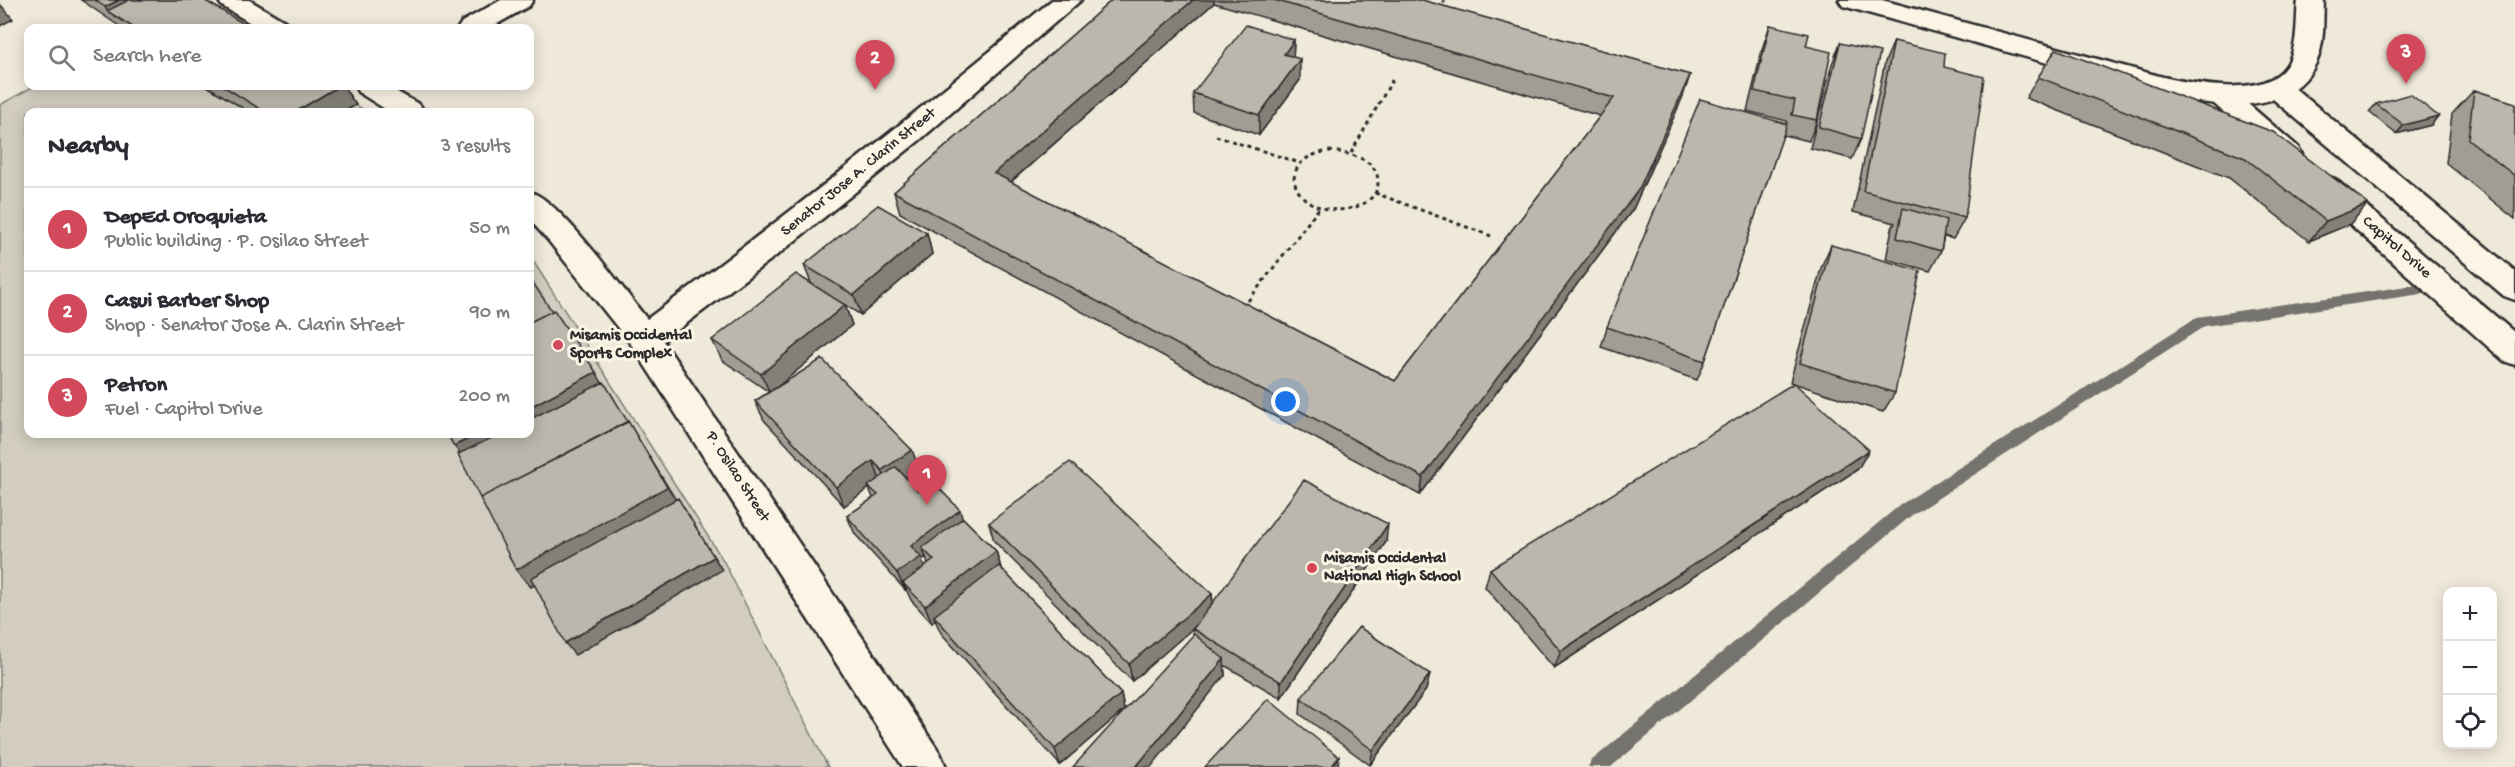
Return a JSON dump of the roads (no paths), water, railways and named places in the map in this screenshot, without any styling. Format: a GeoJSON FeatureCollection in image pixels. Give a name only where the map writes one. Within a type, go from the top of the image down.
{"type":"FeatureCollection","features":[{"type":"Feature","properties":{"kind":"street"},"geometry":{"type":"LineString","coordinates":[[231,0],[270,24]]}},
{"type":"Feature","properties":{"kind":"street"},"geometry":{"type":"LineString","coordinates":[[478,24],[520,0]]}},
{"type":"Feature","properties":{"kind":"street","name":"Senator Jose A. Clarin Street"},"geometry":{"type":"LineString","coordinates":[[644,338],[770,244],[912,132],[1068,0]]}},
{"type":"Feature","properties":{"kind":"street"},"geometry":{"type":"LineString","coordinates":[[1852,0],[2192,94],[2222,96],[2253,94],[2276,87],[2292,78],[2302,65],[2307,50],[2312,0]]}},
{"type":"Feature","properties":{"kind":"street"},"geometry":{"type":"LineString","coordinates":[[2276,87],[2515,288]]}},
{"type":"Feature","properties":{"kind":"street"},"geometry":{"type":"LineString","coordinates":[[377,90],[404,108]]}},
{"type":"Feature","properties":{"kind":"street","name":"Capitol Drive"},"geometry":{"type":"LineString","coordinates":[[2222,96],[2515,352]]}},
{"type":"Feature","properties":{"kind":"street","name":"P. Osilao Street"},"geometry":{"type":"LineString","coordinates":[[534,206],[559,232],[644,338],[926,767]]}},
{"type":"Feature","properties":{"kind":"waterway"},"geometry":{"type":"LineString","coordinates":[[1597,767],[1906,510],[2202,321],[2421,289]]}},
{"type":"Feature","properties":{"kind":"place","name":"Petron"},"geometry":{"type":"Point","coordinates":[2406,84]}},
{"type":"Feature","properties":{"kind":"place","name":"Casui Barber Shop"},"geometry":{"type":"Point","coordinates":[875,90]}},
{"type":"Feature","properties":{"kind":"place","name":"Misamis Occidental Sports Complex"},"geometry":{"type":"Point","coordinates":[558,345]}},
{"type":"Feature","properties":{"kind":"place","name":"DepEd Oroquieta"},"geometry":{"type":"Point","coordinates":[927,505]}},
{"type":"Feature","properties":{"kind":"place","name":"Misamis Occidental National High School"},"geometry":{"type":"Point","coordinates":[1312,568]}}]}
